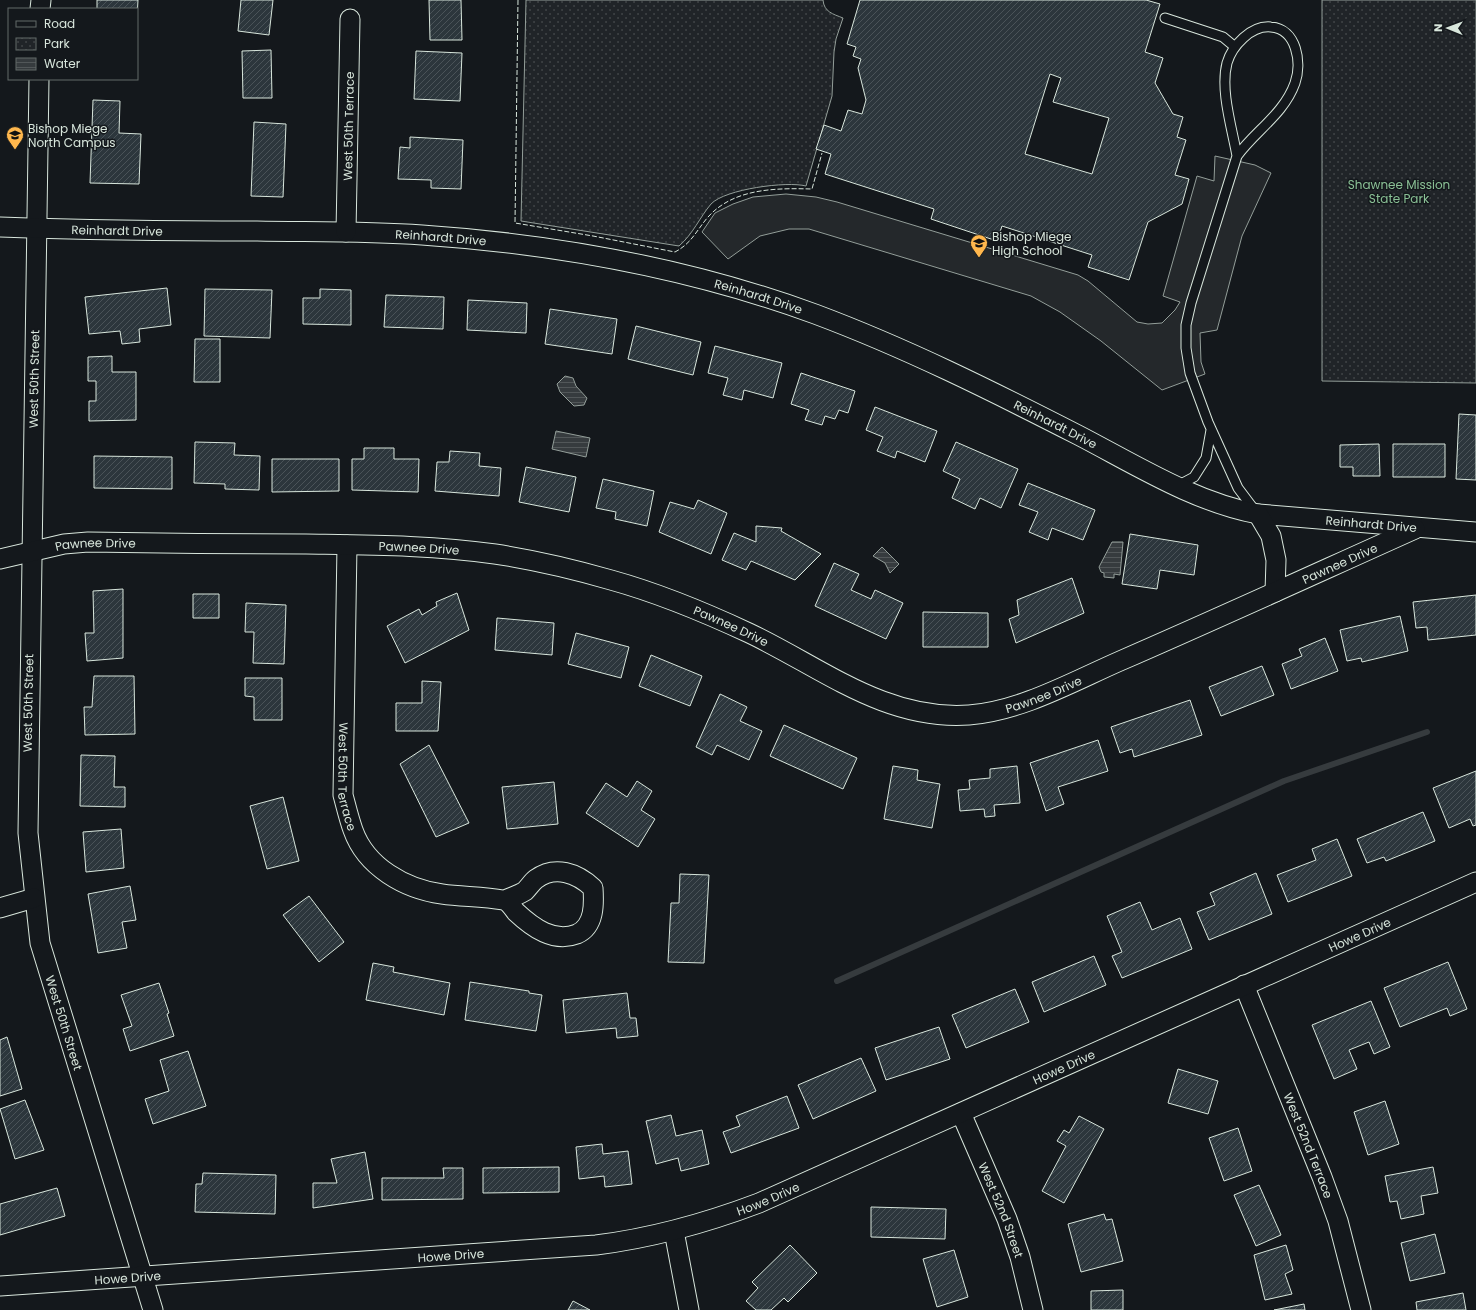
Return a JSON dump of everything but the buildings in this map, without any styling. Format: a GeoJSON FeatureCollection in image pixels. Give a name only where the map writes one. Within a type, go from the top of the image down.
{"type":"FeatureCollection","features":[{"type":"Feature","properties":{"kind":"street","name":"West 50th Terrace"},"geometry":{"type":"LineString","coordinates":[[346,232],[350,19]]}},
{"type":"Feature","properties":{"kind":"street","name":"West 50th Street"},"geometry":{"type":"LineString","coordinates":[[39,80],[27,790],[28,833],[34,898],[40,943],[153,1310]]}},
{"type":"Feature","properties":{"kind":"street","name":"Reinhardt Drive"},"geometry":{"type":"LineString","coordinates":[[0,227],[37,229],[346,232],[422,235],[526,245],[592,255],[670,272],[750,293],[815,314],[920,357],[996,393],[1177,486],[1229,509],[1258,514],[1476,532]]}},
{"type":"Feature","properties":{"kind":"street"},"geometry":{"type":"LineString","coordinates":[[1258,514],[1271,536],[1276,560],[1275,592]]}},
{"type":"Feature","properties":{"kind":"street","name":"Pawnee Drive"},"geometry":{"type":"LineString","coordinates":[[0,558],[64,544],[88,542],[430,547],[492,554],[540,562],[614,581],[679,603],[750,634],[848,685],[897,708],[923,714],[947,716],[993,711],[1029,700],[1417,528]]}},
{"type":"Feature","properties":{"kind":"street","name":"West 50th Terrace"},"geometry":{"type":"LineString","coordinates":[[347,545],[343,795],[353,831],[367,855],[388,875],[416,888],[442,894],[505,900],[525,891],[536,879],[551,873],[570,872],[583,878],[592,888],[594,902],[591,920],[580,933],[564,938],[550,935],[536,929],[505,900]]}},
{"type":"Feature","properties":{"kind":"street","name":"Howe Drive"},"geometry":{"type":"LineString","coordinates":[[0,1286],[596,1245],[631,1241],[710,1221],[759,1203],[1476,882]]}},
{"type":"Feature","properties":{"kind":"street"},"geometry":{"type":"LineString","coordinates":[[0,908],[34,898]]}},
{"type":"Feature","properties":{"kind":"street","name":"West 52nd Terrace"},"geometry":{"type":"LineString","coordinates":[[1244,986],[1322,1178],[1338,1222],[1361,1310]]}},
{"type":"Feature","properties":{"kind":"street","name":"West 52nd Street"},"geometry":{"type":"LineString","coordinates":[[960,1113],[1007,1219],[1020,1257],[1033,1310]]}},
{"type":"Feature","properties":{"kind":"street"},"geometry":{"type":"LineString","coordinates":[[674,1230],[689,1310]]}},
{"type":"Feature","properties":{"kind":"lane"},"geometry":{"type":"LineString","coordinates":[[1165,18],[1223,37],[1235,47]]}},
{"type":"Feature","properties":{"kind":"lane"},"geometry":{"type":"LineString","coordinates":[[1237,156],[1227,103],[1225,83],[1227,64],[1235,47],[1241,39],[1258,29],[1271,27],[1283,32],[1295,45],[1298,63],[1295,82],[1285,101],[1271,120],[1245,144],[1237,156],[1191,302],[1186,325],[1186,348],[1189,367],[1211,430],[1238,488],[1258,514]]}},
{"type":"Feature","properties":{"kind":"lane"},"geometry":{"type":"LineString","coordinates":[[1177,486],[1194,477],[1206,458],[1211,430]]}},
{"type":"Feature","properties":{"kind":"green space"},"geometry":{"type":"Polygon","coordinates":[[[526,0],[823,0],[827,10],[843,18],[836,39],[834,52],[832,96],[806,186],[785,185],[742,190],[718,199],[711,204],[679,246],[521,221],[526,0]]]}},
{"type":"Feature","properties":{"kind":"green space","name":"Shawnee Mission State Park"},"geometry":{"type":"Polygon","coordinates":[[[1322,0],[1476,0],[1476,383],[1322,381],[1322,0]]]}},
{"type":"Feature","properties":{"kind":"shaded area"},"geometry":{"type":"Polygon","coordinates":[[[1215,156],[1255,165],[1271,173],[1242,236],[1217,330],[1200,333],[1201,362],[1205,374],[1162,390],[1101,341],[1060,312],[1031,296],[809,229],[789,229],[760,236],[728,259],[702,232],[715,213],[733,204],[753,197],[786,194],[816,197],[1078,275],[1088,281],[1137,322],[1148,324],[1162,323],[1175,310],[1180,302],[1163,296],[1197,176],[1214,181],[1215,156]]]}},
{"type":"Feature","properties":{"kind":"water"},"geometry":{"type":"Polygon","coordinates":[[[565,376],[573,378],[576,386],[587,398],[584,405],[574,406],[560,392],[557,384],[565,376]]]}},
{"type":"Feature","properties":{"kind":"water"},"geometry":{"type":"Polygon","coordinates":[[[556,431],[590,438],[586,457],[552,449],[556,431]]]}},
{"type":"Feature","properties":{"kind":"water"},"geometry":{"type":"Polygon","coordinates":[[[1112,542],[1123,542],[1120,575],[1114,574],[1114,578],[1104,577],[1104,573],[1101,572],[1099,567],[1112,542]]]}},
{"type":"Feature","properties":{"kind":"water"},"geometry":{"type":"Polygon","coordinates":[[[882,547],[899,564],[890,573],[885,563],[873,556],[882,547]]]}},
{"type":"Feature","properties":{"kind":"waterway"},"geometry":{"type":"LineString","coordinates":[[837,981],[1284,781],[1427,732]]}},
{"type":"Feature","properties":{"kind":"fence"},"geometry":{"type":"LineString","coordinates":[[518,0],[515,223],[675,252],[690,241],[708,217],[718,207],[730,200],[743,195],[770,190],[812,189],[822,153]]}},
{"type":"Feature","properties":{"kind":"place","name":"Bishop Miege North Campus"},"geometry":{"type":"Point","coordinates":[15,150]}},
{"type":"Feature","properties":{"kind":"place","name":"Bishop Miege High School"},"geometry":{"type":"Point","coordinates":[979,258]}}]}
